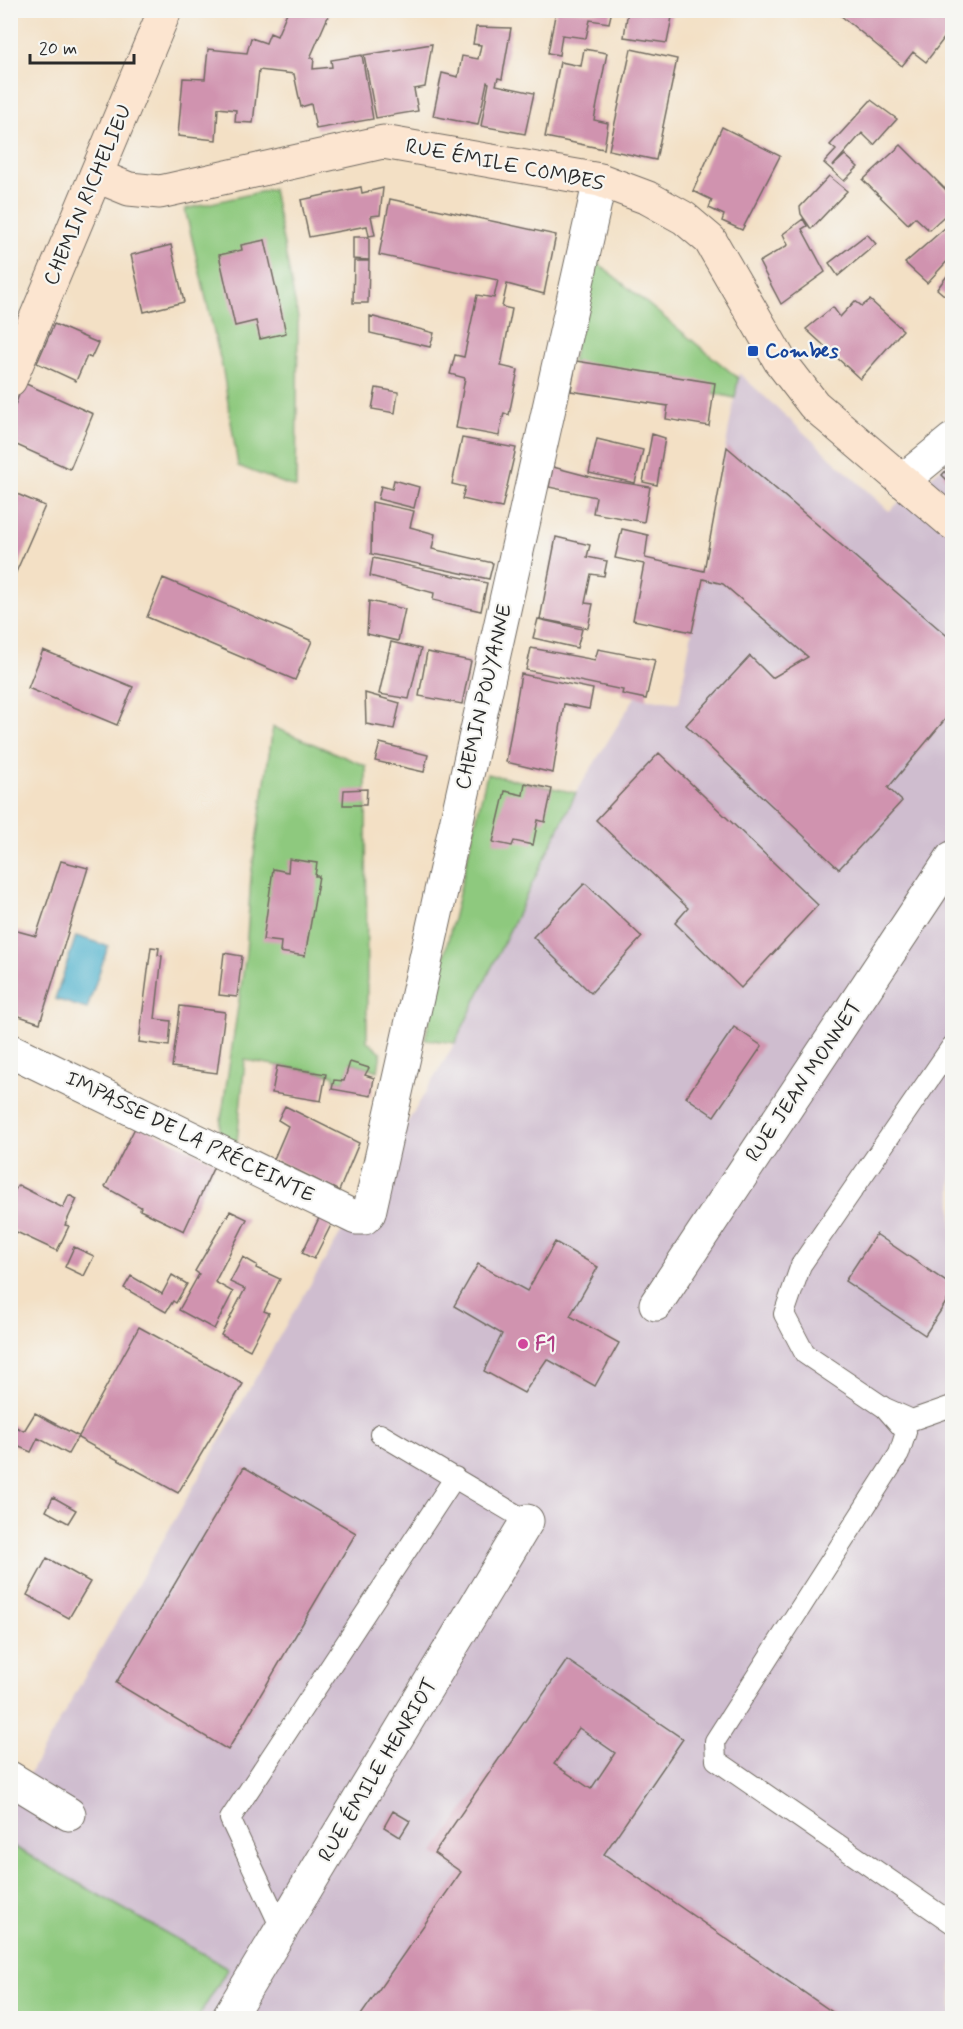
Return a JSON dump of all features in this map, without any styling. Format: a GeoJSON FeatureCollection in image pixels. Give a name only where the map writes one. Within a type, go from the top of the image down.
{"type":"FeatureCollection","features":[{"type":"Feature","properties":{"kind":"street","name":"CHEMIN RICHELIEU"},"geometry":{"type":"LineString","coordinates":[[10,380],[165,10]]}},
{"type":"Feature","properties":{"kind":"street","name":"RUE ÉMILE COMBES"},"geometry":{"type":"LineString","coordinates":[[96,176],[129,189],[160,192],[383,142],[600,180],[648,198],[684,218],[710,240],[780,361],[814,405],[952,523]]}},
{"type":"Feature","properties":{"kind":"street","name":"CHEMIN POUYANNE"},"geometry":{"type":"LineString","coordinates":[[369,1213],[600,180]]}},
{"type":"Feature","properties":{"kind":"street"},"geometry":{"type":"LineString","coordinates":[[902,481],[952,440]]}},
{"type":"Feature","properties":{"kind":"street","name":"RUE JEAN MONNET"},"geometry":{"type":"LineString","coordinates":[[656,1304],[952,858]]}},
{"type":"Feature","properties":{"kind":"street","name":"IMPASSE DE LA PRÉCEINTE"},"geometry":{"type":"LineString","coordinates":[[10,1050],[356,1218],[364,1218],[369,1213]]}},
{"type":"Feature","properties":{"kind":"street","name":"RUE ÉMILE HENRIOT"},"geometry":{"type":"LineString","coordinates":[[228,2019],[527,1521]]}},
{"type":"Feature","properties":{"kind":"street"},"geometry":{"type":"LineString","coordinates":[[10,1778],[69,1814]]}},
{"type":"Feature","properties":{"kind":"lane"},"geometry":{"type":"LineString","coordinates":[[952,1046],[801,1265],[784,1314],[805,1354],[885,1408],[912,1420],[952,1406]]}},
{"type":"Feature","properties":{"kind":"lane"},"geometry":{"type":"LineString","coordinates":[[885,1408],[906,1432],[899,1454],[715,1741],[716,1760],[952,1923]]}},
{"type":"Feature","properties":{"kind":"lane"},"geometry":{"type":"LineString","coordinates":[[380,1434],[527,1521]]}},
{"type":"Feature","properties":{"kind":"lane"},"geometry":{"type":"LineString","coordinates":[[282,1930],[230,1819],[454,1477]]}},
{"type":"Feature","properties":{"kind":"shaded area"},"geometry":{"type":"Polygon","coordinates":[[[739,373],[889,511],[952,459],[952,2018],[11,2018],[11,1806],[283,1330],[455,1043],[576,793],[635,697],[679,703],[739,373]]]}},
{"type":"Feature","properties":{"kind":"green space"},"geometry":{"type":"Polygon","coordinates":[[[273,189],[298,318],[296,488],[238,466],[223,371],[185,209],[273,189]]]}},
{"type":"Feature","properties":{"kind":"green space"},"geometry":{"type":"Polygon","coordinates":[[[593,259],[738,378],[735,398],[572,362],[593,259]]]}},
{"type":"Feature","properties":{"kind":"green space"},"geometry":{"type":"Polygon","coordinates":[[[273,727],[366,766],[367,1041],[381,1052],[378,1071],[351,1062],[344,1081],[334,1080],[334,1075],[245,1060],[237,1142],[219,1134],[246,953],[251,876],[273,727]]]}},
{"type":"Feature","properties":{"kind":"green space"},"geometry":{"type":"Polygon","coordinates":[[[487,774],[576,793],[455,1043],[425,1039],[487,774]]]}},
{"type":"Feature","properties":{"kind":"green space"},"geometry":{"type":"Polygon","coordinates":[[[11,1845],[228,1968],[198,2018],[11,2018],[11,1845]]]}},
{"type":"Feature","properties":{"kind":"water"},"geometry":{"type":"Polygon","coordinates":[[[76,936],[108,946],[87,1009],[55,999],[76,936]]]}},
{"type":"Feature","properties":{"kind":"building"},"geometry":{"type":"Polygon","coordinates":[[[288,10],[330,12],[310,58],[314,58],[313,69],[332,67],[331,60],[362,55],[373,119],[316,129],[311,104],[301,107],[294,74],[259,70],[253,123],[235,122],[236,110],[218,108],[216,140],[178,136],[183,78],[205,79],[208,49],[247,53],[251,38],[266,43],[270,33],[277,36],[288,10]]]}},
{"type":"Feature","properties":{"kind":"building"},"geometry":{"type":"Polygon","coordinates":[[[556,10],[591,12],[612,10],[609,23],[590,20],[586,38],[562,35],[559,55],[548,53],[556,10]]]}},
{"type":"Feature","properties":{"kind":"building"},"geometry":{"type":"Polygon","coordinates":[[[628,10],[673,12],[667,43],[624,37],[628,10]]]}},
{"type":"Feature","properties":{"kind":"building"},"geometry":{"type":"Polygon","coordinates":[[[834,10],[945,10],[952,16],[952,28],[926,62],[913,52],[902,66],[834,10]]]}},
{"type":"Feature","properties":{"kind":"building"},"geometry":{"type":"Polygon","coordinates":[[[476,27],[511,28],[502,79],[498,78],[496,85],[534,93],[525,134],[481,126],[489,83],[487,82],[478,125],[433,116],[442,73],[458,77],[462,56],[478,59],[481,45],[473,44],[476,27]]]}},
{"type":"Feature","properties":{"kind":"building"},"geometry":{"type":"Polygon","coordinates":[[[432,44],[425,87],[414,89],[418,111],[376,118],[364,55],[432,44]]]}},
{"type":"Feature","properties":{"kind":"building"},"geometry":{"type":"Polygon","coordinates":[[[584,49],[607,53],[594,120],[608,123],[604,149],[545,137],[560,62],[581,66],[584,49]]]}},
{"type":"Feature","properties":{"kind":"building"},"geometry":{"type":"Polygon","coordinates":[[[631,49],[677,59],[656,160],[609,150],[631,49]]]}},
{"type":"Feature","properties":{"kind":"building"},"geometry":{"type":"Polygon","coordinates":[[[871,100],[897,119],[874,145],[862,133],[833,166],[845,155],[858,167],[844,181],[824,163],[836,150],[830,145],[871,100]]]}},
{"type":"Feature","properties":{"kind":"building"},"geometry":{"type":"Polygon","coordinates":[[[722,127],[780,156],[742,230],[722,221],[724,215],[709,208],[712,200],[693,191],[722,127]]]}},
{"type":"Feature","properties":{"kind":"building"},"geometry":{"type":"Polygon","coordinates":[[[901,145],[952,196],[952,209],[929,230],[915,217],[908,224],[863,180],[901,145]]]}},
{"type":"Feature","properties":{"kind":"building"},"geometry":{"type":"Polygon","coordinates":[[[829,176],[847,191],[811,229],[801,214],[800,207],[829,176]]]}},
{"type":"Feature","properties":{"kind":"building"},"geometry":{"type":"Polygon","coordinates":[[[952,182],[952,194],[946,187],[952,182]]]}},
{"type":"Feature","properties":{"kind":"building"},"geometry":{"type":"Polygon","coordinates":[[[361,187],[362,193],[383,188],[380,215],[371,216],[375,235],[369,236],[367,226],[309,237],[301,200],[361,187]]]}},
{"type":"Feature","properties":{"kind":"building"},"geometry":{"type":"Polygon","coordinates":[[[390,199],[556,235],[544,294],[507,284],[502,307],[512,309],[501,366],[518,370],[509,415],[504,413],[499,436],[456,428],[465,378],[450,374],[455,355],[464,357],[477,295],[494,298],[498,280],[379,255],[390,199]]]}},
{"type":"Feature","properties":{"kind":"building"},"geometry":{"type":"Polygon","coordinates":[[[803,219],[807,226],[802,229],[825,272],[781,304],[759,262],[788,245],[783,234],[803,219]]]}},
{"type":"Feature","properties":{"kind":"building"},"geometry":{"type":"Polygon","coordinates":[[[946,227],[949,230],[952,228],[952,256],[927,283],[905,263],[946,227]]]}},
{"type":"Feature","properties":{"kind":"building"},"geometry":{"type":"Polygon","coordinates":[[[867,234],[876,244],[838,276],[829,263],[867,234]]]}},
{"type":"Feature","properties":{"kind":"building"},"geometry":{"type":"Polygon","coordinates":[[[353,237],[369,237],[369,260],[353,259],[353,237]]]}},
{"type":"Feature","properties":{"kind":"building"},"geometry":{"type":"Polygon","coordinates":[[[265,240],[286,333],[260,339],[256,321],[235,326],[219,255],[242,250],[241,245],[265,240]]]}},
{"type":"Feature","properties":{"kind":"building"},"geometry":{"type":"Polygon","coordinates":[[[171,245],[184,302],[144,312],[131,255],[171,245]]]}},
{"type":"Feature","properties":{"kind":"building"},"geometry":{"type":"Polygon","coordinates":[[[354,261],[369,261],[368,303],[353,303],[354,261]]]}},
{"type":"Feature","properties":{"kind":"building"},"geometry":{"type":"Polygon","coordinates":[[[947,276],[952,281],[952,285],[944,295],[937,289],[947,276]]]}},
{"type":"Feature","properties":{"kind":"building"},"geometry":{"type":"Polygon","coordinates":[[[870,300],[903,330],[860,379],[806,329],[833,307],[840,317],[855,301],[862,306],[870,300]]]}},
{"type":"Feature","properties":{"kind":"building"},"geometry":{"type":"Polygon","coordinates":[[[370,316],[434,333],[430,347],[370,333],[370,316]]]}},
{"type":"Feature","properties":{"kind":"building"},"geometry":{"type":"Polygon","coordinates":[[[54,324],[98,343],[91,358],[87,356],[76,381],[37,363],[54,324]]]}},
{"type":"Feature","properties":{"kind":"building"},"geometry":{"type":"Polygon","coordinates":[[[576,361],[715,383],[709,426],[666,419],[668,406],[571,391],[576,361]]]}},
{"type":"Feature","properties":{"kind":"building"},"geometry":{"type":"Polygon","coordinates":[[[24,383],[93,414],[70,469],[10,442],[10,417],[24,383]]]}},
{"type":"Feature","properties":{"kind":"building"},"geometry":{"type":"Polygon","coordinates":[[[376,388],[398,392],[395,413],[372,409],[376,388]]]}},
{"type":"Feature","properties":{"kind":"building"},"geometry":{"type":"Polygon","coordinates":[[[652,434],[665,438],[657,485],[643,482],[652,434]]]}},
{"type":"Feature","properties":{"kind":"building"},"geometry":{"type":"Polygon","coordinates":[[[462,438],[516,448],[502,508],[462,499],[465,487],[452,484],[462,438]]]}},
{"type":"Feature","properties":{"kind":"building"},"geometry":{"type":"Polygon","coordinates":[[[597,439],[643,450],[635,483],[589,473],[597,439]]]}},
{"type":"Feature","properties":{"kind":"building"},"geometry":{"type":"Polygon","coordinates":[[[727,447],[952,640],[952,711],[888,788],[902,801],[839,869],[686,725],[750,656],[772,678],[808,657],[723,584],[703,579],[692,632],[633,620],[644,564],[615,558],[622,529],[648,535],[645,558],[704,571],[727,447]]]}},
{"type":"Feature","properties":{"kind":"building"},"geometry":{"type":"Polygon","coordinates":[[[952,464],[952,485],[942,475],[952,464]]]}},
{"type":"Feature","properties":{"kind":"building"},"geometry":{"type":"Polygon","coordinates":[[[553,467],[595,478],[650,487],[644,522],[593,513],[596,497],[549,487],[553,467]]]}},
{"type":"Feature","properties":{"kind":"building"},"geometry":{"type":"Polygon","coordinates":[[[394,480],[419,487],[414,508],[378,499],[381,486],[392,489],[394,480]]]}},
{"type":"Feature","properties":{"kind":"building"},"geometry":{"type":"Polygon","coordinates":[[[10,491],[45,506],[10,586],[10,491]]]}},
{"type":"Feature","properties":{"kind":"building"},"geometry":{"type":"Polygon","coordinates":[[[372,502],[414,511],[410,527],[435,534],[432,549],[493,563],[489,579],[371,554],[372,502]]]}},
{"type":"Feature","properties":{"kind":"building"},"geometry":{"type":"Polygon","coordinates":[[[556,537],[590,545],[587,557],[607,561],[604,576],[591,574],[585,603],[593,604],[588,628],[540,619],[556,537]]]}},
{"type":"Feature","properties":{"kind":"building"},"geometry":{"type":"Polygon","coordinates":[[[373,558],[487,583],[481,611],[433,600],[434,593],[370,576],[373,558]]]}},
{"type":"Feature","properties":{"kind":"building"},"geometry":{"type":"Polygon","coordinates":[[[163,578],[312,641],[295,680],[147,617],[163,578]]]}},
{"type":"Feature","properties":{"kind":"building"},"geometry":{"type":"Polygon","coordinates":[[[369,601],[405,609],[398,641],[367,634],[369,601]]]}},
{"type":"Feature","properties":{"kind":"building"},"geometry":{"type":"Polygon","coordinates":[[[538,619],[582,629],[577,648],[533,638],[538,619]]]}},
{"type":"Feature","properties":{"kind":"building"},"geometry":{"type":"Polygon","coordinates":[[[391,642],[421,649],[409,699],[379,694],[391,642]]]}},
{"type":"Feature","properties":{"kind":"building"},"geometry":{"type":"Polygon","coordinates":[[[531,648],[595,660],[598,649],[655,660],[646,699],[622,694],[623,690],[526,670],[531,648]]]}},
{"type":"Feature","properties":{"kind":"building"},"geometry":{"type":"Polygon","coordinates":[[[43,650],[133,687],[117,725],[28,688],[43,650]]]}},
{"type":"Feature","properties":{"kind":"building"},"geometry":{"type":"Polygon","coordinates":[[[427,652],[471,661],[462,704],[419,696],[427,652]]]}},
{"type":"Feature","properties":{"kind":"building"},"geometry":{"type":"Polygon","coordinates":[[[521,674],[593,689],[589,709],[564,704],[553,773],[506,762],[521,674]]]}},
{"type":"Feature","properties":{"kind":"building"},"geometry":{"type":"Polygon","coordinates":[[[365,693],[400,703],[394,729],[366,724],[365,693]]]}},
{"type":"Feature","properties":{"kind":"building"},"geometry":{"type":"Polygon","coordinates":[[[380,743],[428,755],[424,772],[375,761],[380,743]]]}},
{"type":"Feature","properties":{"kind":"building"},"geometry":{"type":"Polygon","coordinates":[[[659,753],[818,905],[741,988],[675,923],[688,908],[596,820],[659,753]]]}},
{"type":"Feature","properties":{"kind":"building"},"geometry":{"type":"Polygon","coordinates":[[[525,783],[552,789],[545,822],[538,820],[533,845],[514,841],[512,846],[493,842],[505,791],[523,795],[525,783]]]}},
{"type":"Feature","properties":{"kind":"building"},"geometry":{"type":"Polygon","coordinates":[[[367,789],[366,805],[343,805],[344,790],[367,789]]]}},
{"type":"Feature","properties":{"kind":"building"},"geometry":{"type":"Polygon","coordinates":[[[289,859],[317,863],[315,876],[319,876],[305,956],[280,952],[281,942],[263,940],[273,869],[288,872],[289,859]]]}},
{"type":"Feature","properties":{"kind":"building"},"geometry":{"type":"Polygon","coordinates":[[[61,861],[88,868],[40,1023],[10,1013],[10,929],[36,936],[61,861]]]}},
{"type":"Feature","properties":{"kind":"building"},"geometry":{"type":"Polygon","coordinates":[[[585,883],[642,937],[591,993],[533,937],[585,883]]]}},
{"type":"Feature","properties":{"kind":"building"},"geometry":{"type":"Polygon","coordinates":[[[151,947],[159,948],[158,955],[162,956],[155,1019],[171,1021],[169,1046],[139,1042],[151,947]]]}},
{"type":"Feature","properties":{"kind":"building"},"geometry":{"type":"Polygon","coordinates":[[[224,953],[242,956],[237,997],[219,995],[224,953]]]}},
{"type":"Feature","properties":{"kind":"building"},"geometry":{"type":"Polygon","coordinates":[[[180,1006],[225,1012],[217,1073],[172,1067],[180,1006]]]}},
{"type":"Feature","properties":{"kind":"building"},"geometry":{"type":"Polygon","coordinates":[[[734,1027],[762,1046],[714,1116],[686,1097],[734,1027]]]}},
{"type":"Feature","properties":{"kind":"building"},"geometry":{"type":"Polygon","coordinates":[[[350,1062],[369,1068],[365,1075],[374,1078],[371,1096],[332,1089],[334,1080],[344,1081],[350,1062]]]}},
{"type":"Feature","properties":{"kind":"building"},"geometry":{"type":"Polygon","coordinates":[[[277,1066],[326,1074],[321,1101],[272,1093],[277,1066]]]}},
{"type":"Feature","properties":{"kind":"building"},"geometry":{"type":"Polygon","coordinates":[[[285,1106],[359,1143],[339,1191],[274,1159],[288,1126],[278,1120],[285,1106]]]}},
{"type":"Feature","properties":{"kind":"building"},"geometry":{"type":"Polygon","coordinates":[[[137,1124],[216,1162],[184,1231],[140,1210],[141,1207],[105,1187],[137,1124]]]}},
{"type":"Feature","properties":{"kind":"building"},"geometry":{"type":"Polygon","coordinates":[[[18,1185],[63,1208],[69,1195],[77,1199],[65,1225],[69,1226],[57,1251],[10,1229],[10,1198],[18,1185]]]}},
{"type":"Feature","properties":{"kind":"building"},"geometry":{"type":"Polygon","coordinates":[[[230,1211],[247,1219],[215,1282],[233,1292],[214,1329],[179,1310],[199,1274],[195,1271],[230,1211]]]}},
{"type":"Feature","properties":{"kind":"building"},"geometry":{"type":"Polygon","coordinates":[[[321,1214],[333,1221],[314,1259],[302,1253],[321,1214]]]}},
{"type":"Feature","properties":{"kind":"building"},"geometry":{"type":"Polygon","coordinates":[[[876,1234],[952,1286],[952,1293],[925,1335],[845,1281],[876,1234]]]}},
{"type":"Feature","properties":{"kind":"building"},"geometry":{"type":"Polygon","coordinates":[[[555,1242],[598,1267],[570,1316],[619,1343],[595,1386],[547,1359],[524,1393],[484,1371],[502,1334],[454,1306],[478,1264],[527,1291],[555,1242]]]}},
{"type":"Feature","properties":{"kind":"building"},"geometry":{"type":"Polygon","coordinates":[[[74,1247],[94,1256],[84,1276],[65,1267],[74,1247]]]}},
{"type":"Feature","properties":{"kind":"building"},"geometry":{"type":"Polygon","coordinates":[[[243,1257],[257,1265],[256,1268],[280,1279],[264,1311],[269,1313],[250,1350],[221,1335],[245,1289],[230,1282],[243,1257]]]}},
{"type":"Feature","properties":{"kind":"building"},"geometry":{"type":"Polygon","coordinates":[[[172,1275],[187,1284],[176,1303],[173,1301],[166,1312],[124,1288],[131,1276],[162,1294],[172,1275]]]}},
{"type":"Feature","properties":{"kind":"building"},"geometry":{"type":"Polygon","coordinates":[[[139,1327],[243,1384],[178,1493],[78,1438],[139,1327]]]}},
{"type":"Feature","properties":{"kind":"building"},"geometry":{"type":"Polygon","coordinates":[[[35,1413],[78,1436],[68,1454],[38,1438],[31,1452],[10,1443],[10,1424],[24,1431],[35,1413]]]}},
{"type":"Feature","properties":{"kind":"building"},"geometry":{"type":"Polygon","coordinates":[[[244,1467],[356,1533],[228,1750],[116,1683],[244,1467]]]}},
{"type":"Feature","properties":{"kind":"building"},"geometry":{"type":"Polygon","coordinates":[[[53,1497],[76,1510],[68,1523],[46,1511],[53,1497]]]}},
{"type":"Feature","properties":{"kind":"building"},"geometry":{"type":"Polygon","coordinates":[[[47,1558],[90,1582],[69,1618],[27,1595],[47,1558]]]}},
{"type":"Feature","properties":{"kind":"building"},"geometry":{"type":"Polygon","coordinates":[[[567,1660],[683,1739],[604,1854],[841,2018],[359,2018],[461,1872],[434,1853],[567,1660]],[[579,1728],[554,1764],[591,1789],[615,1753],[579,1728]]]}},
{"type":"Feature","properties":{"kind":"building"},"geometry":{"type":"Polygon","coordinates":[[[393,1811],[410,1821],[400,1837],[384,1827],[393,1811]]]}},
{"type":"Feature","properties":{"kind":"place","name":"Combes"},"geometry":{"type":"Point","coordinates":[753,351]}},
{"type":"Feature","properties":{"kind":"place","name":"F1"},"geometry":{"type":"Point","coordinates":[523,1344]}}]}
